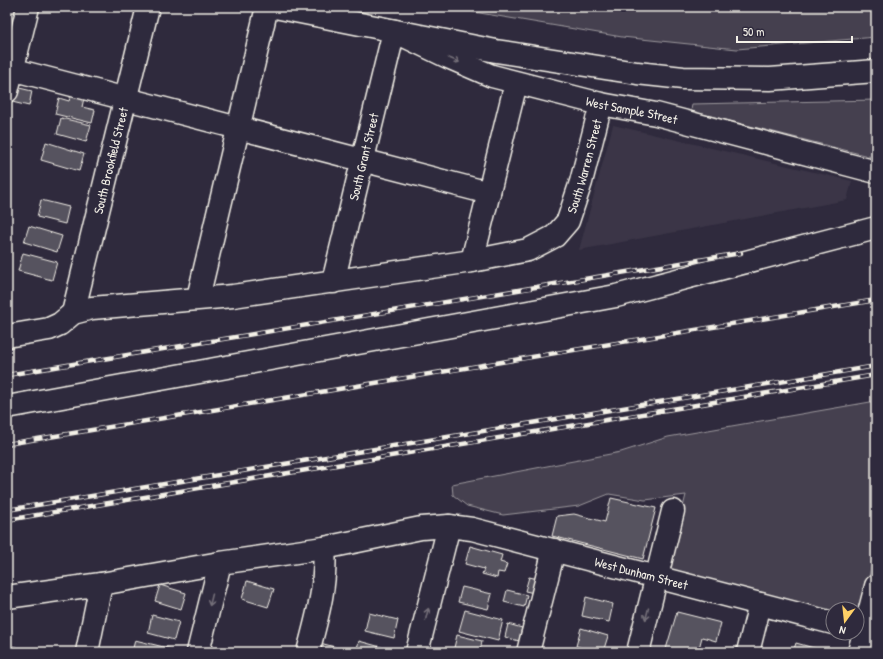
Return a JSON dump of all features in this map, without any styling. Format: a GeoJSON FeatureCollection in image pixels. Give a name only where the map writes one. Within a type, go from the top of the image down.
{"type":"FeatureCollection","features":[{"type":"Feature","properties":{"kind":"street"},"geometry":{"type":"LineString","coordinates":[[7,91],[10,69],[28,7]]}},
{"type":"Feature","properties":{"kind":"street","name":"South Brookfield Street"},"geometry":{"type":"LineString","coordinates":[[73,313],[124,99],[148,7]]}},
{"type":"Feature","properties":{"kind":"street"},"geometry":{"type":"LineString","coordinates":[[198,298],[267,7]]}},
{"type":"Feature","properties":{"kind":"street","name":"West Sample Street"},"geometry":{"type":"LineString","coordinates":[[275,7],[394,31],[591,67],[683,78],[770,79],[876,71]]}},
{"type":"Feature","properties":{"kind":"street","name":"West Sample Street"},"geometry":{"type":"LineString","coordinates":[[394,31],[484,73],[516,83],[601,104],[656,114],[876,172]]}},
{"type":"Feature","properties":{"kind":"street","name":"South Grant Street"},"geometry":{"type":"LineString","coordinates":[[333,282],[394,31]]}},
{"type":"Feature","properties":{"kind":"street"},"geometry":{"type":"LineString","coordinates":[[10,69],[489,192]]}},
{"type":"Feature","properties":{"kind":"street"},"geometry":{"type":"LineString","coordinates":[[472,261],[516,83]]}},
{"type":"Feature","properties":{"kind":"street","name":"South Warren Street"},"geometry":{"type":"LineString","coordinates":[[73,313],[92,308],[233,296],[472,261],[528,250],[546,242],[562,229],[573,212],[601,104]]}},
{"type":"Feature","properties":{"kind":"street"},"geometry":{"type":"LineString","coordinates":[[7,407],[616,296],[876,228]]}},
{"type":"Feature","properties":{"kind":"street"},"geometry":{"type":"LineString","coordinates":[[7,336],[49,329],[60,324],[73,313]]}},
{"type":"Feature","properties":{"kind":"street"},"geometry":{"type":"LineString","coordinates":[[638,652],[673,511]]}},
{"type":"Feature","properties":{"kind":"street"},"geometry":{"type":"LineString","coordinates":[[417,652],[449,526]]}},
{"type":"Feature","properties":{"kind":"street","name":"West Dunham Street"},"geometry":{"type":"LineString","coordinates":[[7,597],[101,584],[220,563],[324,548],[421,528],[449,526],[472,529],[825,621]]}},
{"type":"Feature","properties":{"kind":"street"},"geometry":{"type":"LineString","coordinates":[[308,652],[320,603],[325,562],[324,548]]}},
{"type":"Feature","properties":{"kind":"street"},"geometry":{"type":"LineString","coordinates":[[528,652],[554,550]]}},
{"type":"Feature","properties":{"kind":"street"},"geometry":{"type":"LineString","coordinates":[[198,652],[220,563]]}},
{"type":"Feature","properties":{"kind":"street"},"geometry":{"type":"LineString","coordinates":[[87,652],[101,584]]}},
{"type":"Feature","properties":{"kind":"street"},"geometry":{"type":"LineString","coordinates":[[859,652],[866,631],[876,586]]}},
{"type":"Feature","properties":{"kind":"street"},"geometry":{"type":"LineString","coordinates":[[748,652],[760,604]]}},
{"type":"Feature","properties":{"kind":"shaded area"},"geometry":{"type":"Polygon","coordinates":[[[444,7],[876,7],[876,37],[737,49],[622,37],[444,7]]]}},
{"type":"Feature","properties":{"kind":"shaded area"},"geometry":{"type":"Polygon","coordinates":[[[876,100],[876,158],[691,111],[692,104],[876,100]]]}},
{"type":"Feature","properties":{"kind":"shaded area"},"geometry":{"type":"Polygon","coordinates":[[[613,125],[852,181],[847,200],[579,250],[613,125]]]}},
{"type":"Feature","properties":{"kind":"shaded area"},"geometry":{"type":"Polygon","coordinates":[[[876,401],[876,546],[863,601],[825,601],[825,612],[671,572],[668,567],[686,495],[645,500],[609,494],[579,506],[503,515],[467,506],[453,495],[452,484],[621,452],[668,437],[876,401]]]}},
{"type":"Feature","properties":{"kind":"building"},"geometry":{"type":"Polygon","coordinates":[[[15,87],[32,91],[29,106],[12,102],[15,87]]]}},
{"type":"Feature","properties":{"kind":"building"},"geometry":{"type":"Polygon","coordinates":[[[71,95],[84,98],[82,107],[95,110],[92,123],[55,114],[59,98],[69,101],[71,95]]]}},
{"type":"Feature","properties":{"kind":"building"},"geometry":{"type":"Polygon","coordinates":[[[61,118],[91,125],[86,142],[57,134],[61,118]]]}},
{"type":"Feature","properties":{"kind":"building"},"geometry":{"type":"Polygon","coordinates":[[[46,142],[84,154],[79,171],[41,160],[46,142]]]}},
{"type":"Feature","properties":{"kind":"building"},"geometry":{"type":"Polygon","coordinates":[[[41,200],[69,207],[65,224],[37,217],[41,200]]]}},
{"type":"Feature","properties":{"kind":"building"},"geometry":{"type":"Polygon","coordinates":[[[29,226],[62,236],[57,252],[24,242],[29,226]]]}},
{"type":"Feature","properties":{"kind":"building"},"geometry":{"type":"Polygon","coordinates":[[[23,253],[57,262],[52,280],[18,271],[23,253]]]}},
{"type":"Feature","properties":{"kind":"building"},"geometry":{"type":"Polygon","coordinates":[[[611,498],[656,508],[643,559],[552,536],[557,516],[574,514],[605,522],[611,498]]]}},
{"type":"Feature","properties":{"kind":"building"},"geometry":{"type":"Polygon","coordinates":[[[470,546],[502,555],[500,562],[507,564],[504,573],[498,572],[497,578],[482,574],[484,569],[465,564],[470,546]]]}},
{"type":"Feature","properties":{"kind":"building"},"geometry":{"type":"Polygon","coordinates":[[[529,577],[543,580],[539,594],[525,591],[529,577]]]}},
{"type":"Feature","properties":{"kind":"building"},"geometry":{"type":"Polygon","coordinates":[[[247,581],[274,589],[268,607],[242,599],[247,581]]]}},
{"type":"Feature","properties":{"kind":"building"},"geometry":{"type":"Polygon","coordinates":[[[160,585],[186,593],[181,609],[155,601],[160,585]]]}},
{"type":"Feature","properties":{"kind":"building"},"geometry":{"type":"Polygon","coordinates":[[[462,587],[492,594],[488,609],[458,602],[462,587]]]}},
{"type":"Feature","properties":{"kind":"building"},"geometry":{"type":"Polygon","coordinates":[[[507,590],[527,595],[524,607],[504,602],[507,590]]]}},
{"type":"Feature","properties":{"kind":"building"},"geometry":{"type":"Polygon","coordinates":[[[586,597],[613,604],[609,622],[582,616],[586,597]]]}},
{"type":"Feature","properties":{"kind":"building"},"geometry":{"type":"Polygon","coordinates":[[[465,610],[503,620],[498,641],[459,631],[465,610]]]}},
{"type":"Feature","properties":{"kind":"building"},"geometry":{"type":"Polygon","coordinates":[[[677,612],[721,623],[716,641],[702,637],[698,652],[677,652],[666,649],[677,612]]]}},
{"type":"Feature","properties":{"kind":"building"},"geometry":{"type":"Polygon","coordinates":[[[369,613],[398,620],[394,638],[365,631],[369,613]]]}},
{"type":"Feature","properties":{"kind":"building"},"geometry":{"type":"Polygon","coordinates":[[[152,615],[179,622],[174,640],[148,633],[152,615]]]}},
{"type":"Feature","properties":{"kind":"building"},"geometry":{"type":"Polygon","coordinates":[[[508,624],[522,628],[519,641],[505,637],[508,624]]]}},
{"type":"Feature","properties":{"kind":"building"},"geometry":{"type":"Polygon","coordinates":[[[581,628],[608,636],[603,652],[596,652],[576,646],[581,628]]]}},
{"type":"Feature","properties":{"kind":"building"},"geometry":{"type":"Polygon","coordinates":[[[457,635],[482,641],[480,652],[453,652],[457,635]]]}},
{"type":"Feature","properties":{"kind":"building"},"geometry":{"type":"Polygon","coordinates":[[[135,640],[172,649],[171,652],[132,652],[135,640]]]}},
{"type":"Feature","properties":{"kind":"building"},"geometry":{"type":"Polygon","coordinates":[[[359,641],[388,649],[387,652],[356,652],[359,641]]]}},
{"type":"Feature","properties":{"kind":"building"},"geometry":{"type":"Polygon","coordinates":[[[320,643],[335,647],[334,652],[318,652],[320,643]]]}},
{"type":"Feature","properties":{"kind":"building"},"geometry":{"type":"Polygon","coordinates":[[[796,643],[828,652],[793,652],[796,643]]]}},
{"type":"Feature","properties":{"kind":"building"},"geometry":{"type":"Polygon","coordinates":[[[7,645],[34,651],[34,652],[7,652],[7,645]]]}},
{"type":"Feature","properties":{"kind":"railway"},"geometry":{"type":"LineString","coordinates":[[7,375],[741,253]]}},
{"type":"Feature","properties":{"kind":"railway"},"geometry":{"type":"LineString","coordinates":[[7,444],[876,300]]}},
{"type":"Feature","properties":{"kind":"railway"},"geometry":{"type":"LineString","coordinates":[[7,510],[876,366]]}},
{"type":"Feature","properties":{"kind":"railway"},"geometry":{"type":"LineString","coordinates":[[7,520],[876,375]]}}]}
